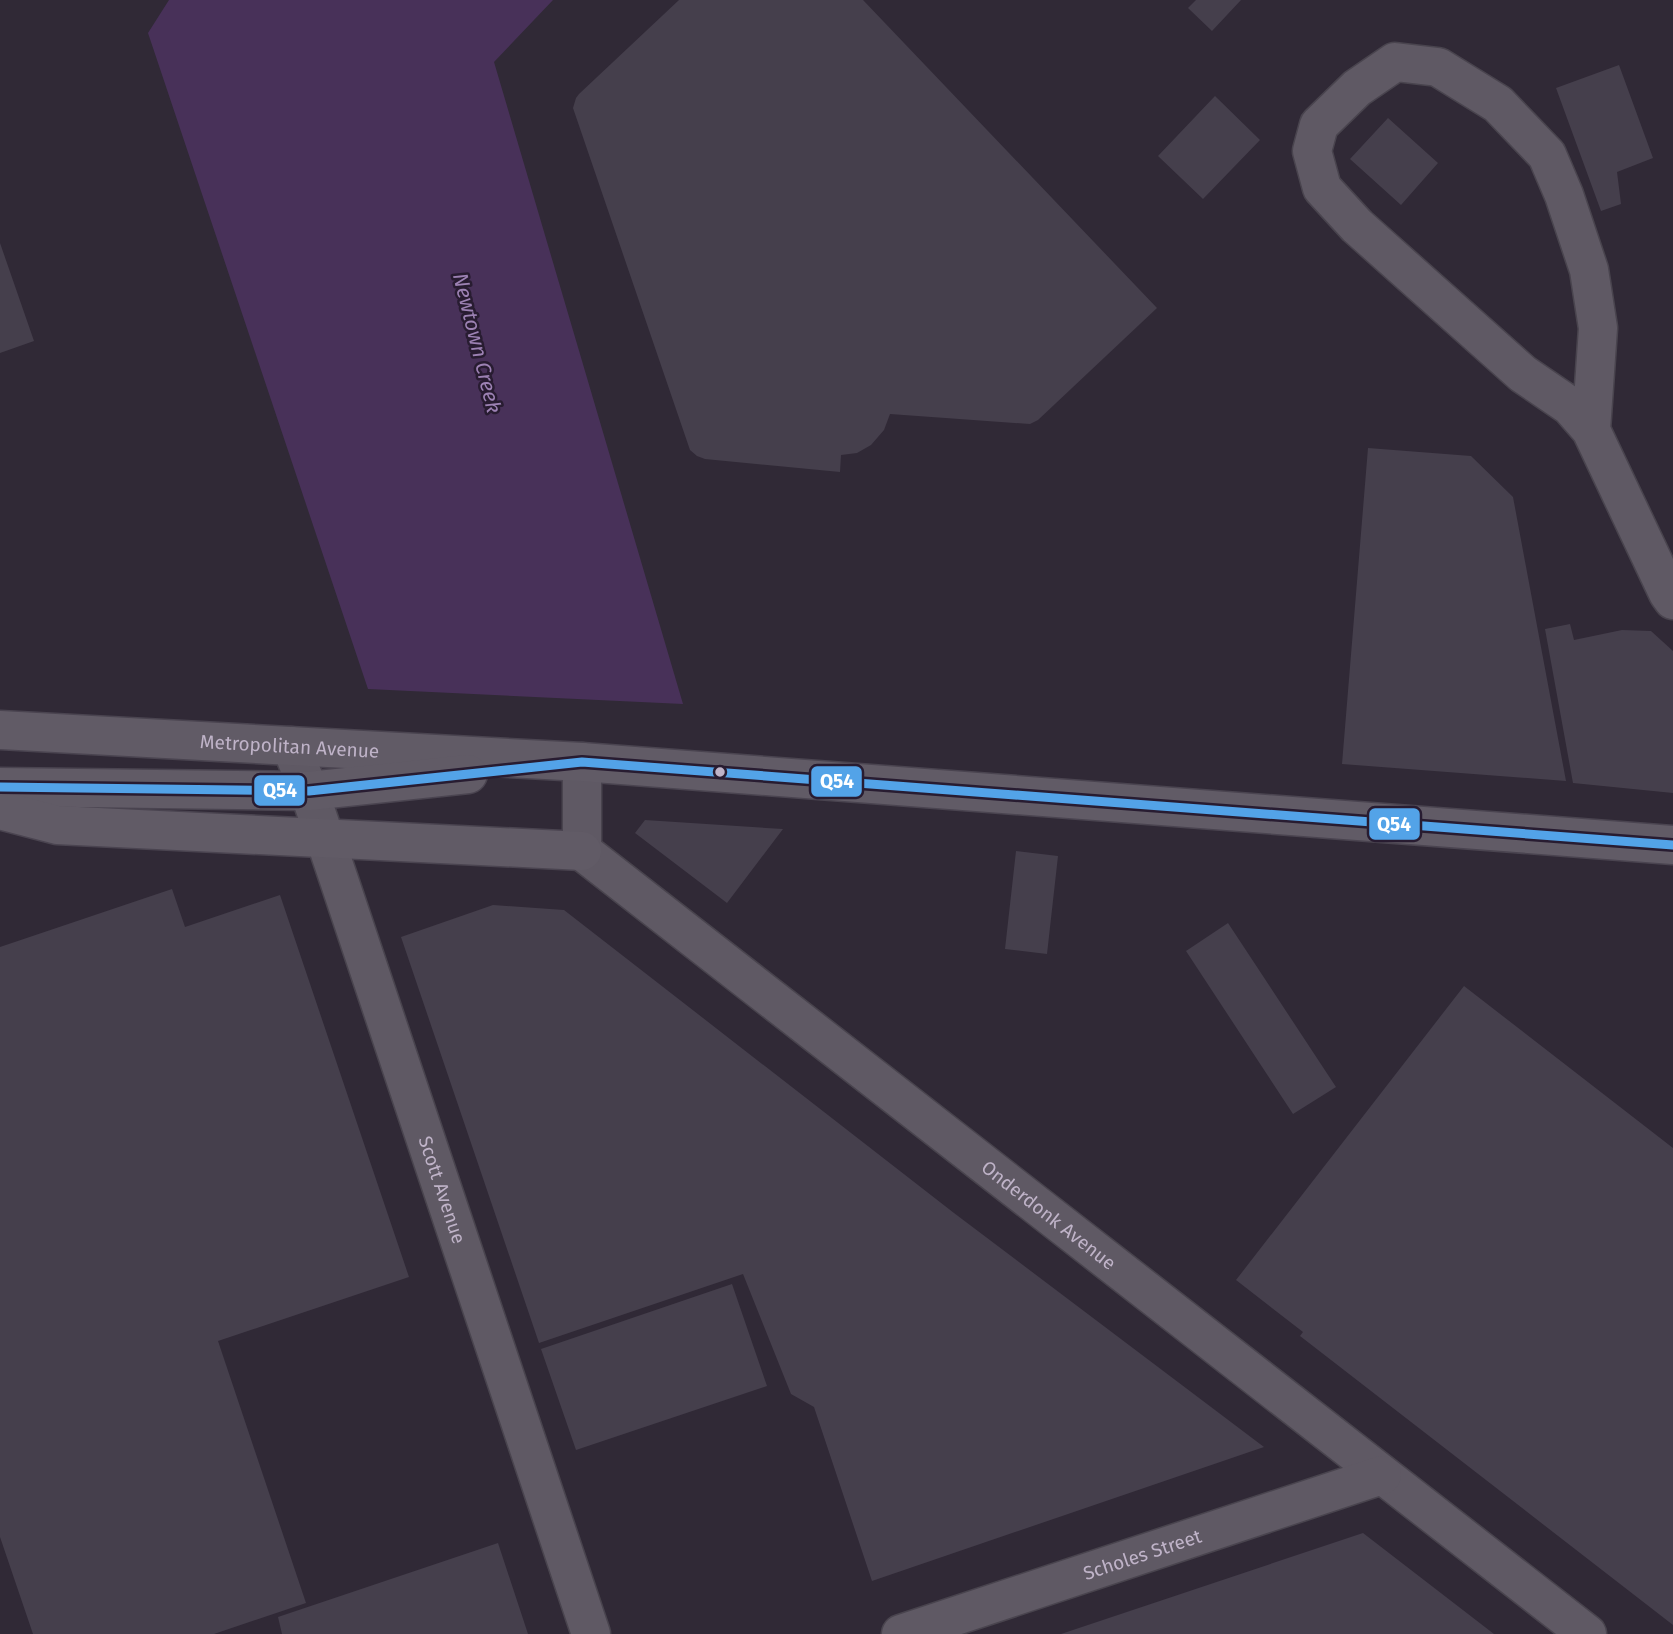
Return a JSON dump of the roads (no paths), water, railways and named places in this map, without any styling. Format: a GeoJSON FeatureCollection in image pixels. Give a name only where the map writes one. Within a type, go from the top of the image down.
{"type":"FeatureCollection","features":[{"type":"Feature","properties":{"kind":"main road","name":"Metropolitan Avenue"},"geometry":{"type":"LineString","coordinates":[[0,730],[582,762],[1673,845]]}},
{"type":"Feature","properties":{"kind":"main road","name":"Metropolitan Avenue"},"geometry":{"type":"LineString","coordinates":[[0,787],[309,791],[582,762]]}},
{"type":"Feature","properties":{"kind":"main road"},"geometry":{"type":"LineString","coordinates":[[0,810],[57,825],[582,851]]}},
{"type":"Feature","properties":{"kind":"street"},"geometry":{"type":"LineString","coordinates":[[1591,430],[1598,328],[1589,270],[1564,195],[1547,155],[1498,104],[1438,67],[1395,62],[1357,88],[1319,125],[1311,151],[1322,188],[1357,226],[1523,373],[1570,406],[1591,430],[1673,600]]}},
{"type":"Feature","properties":{"kind":"street","name":"Scott Avenue"},"geometry":{"type":"LineString","coordinates":[[291,746],[309,791],[591,1634]]}},
{"type":"Feature","properties":{"kind":"street"},"geometry":{"type":"LineString","coordinates":[[582,762],[582,851]]}},
{"type":"Feature","properties":{"kind":"street","name":"Onderdonk Avenue"},"geometry":{"type":"LineString","coordinates":[[582,851],[1587,1634]]}},
{"type":"Feature","properties":{"kind":"street","name":"Scholes Street"},"geometry":{"type":"LineString","coordinates":[[901,1634],[1382,1475]]}},
{"type":"Feature","properties":{"kind":"water","name":"Newtown Creek"},"geometry":{"type":"Polygon","coordinates":[[[169,0],[553,0],[494,62],[683,704],[368,689],[148,33],[169,0]]]}}]}
